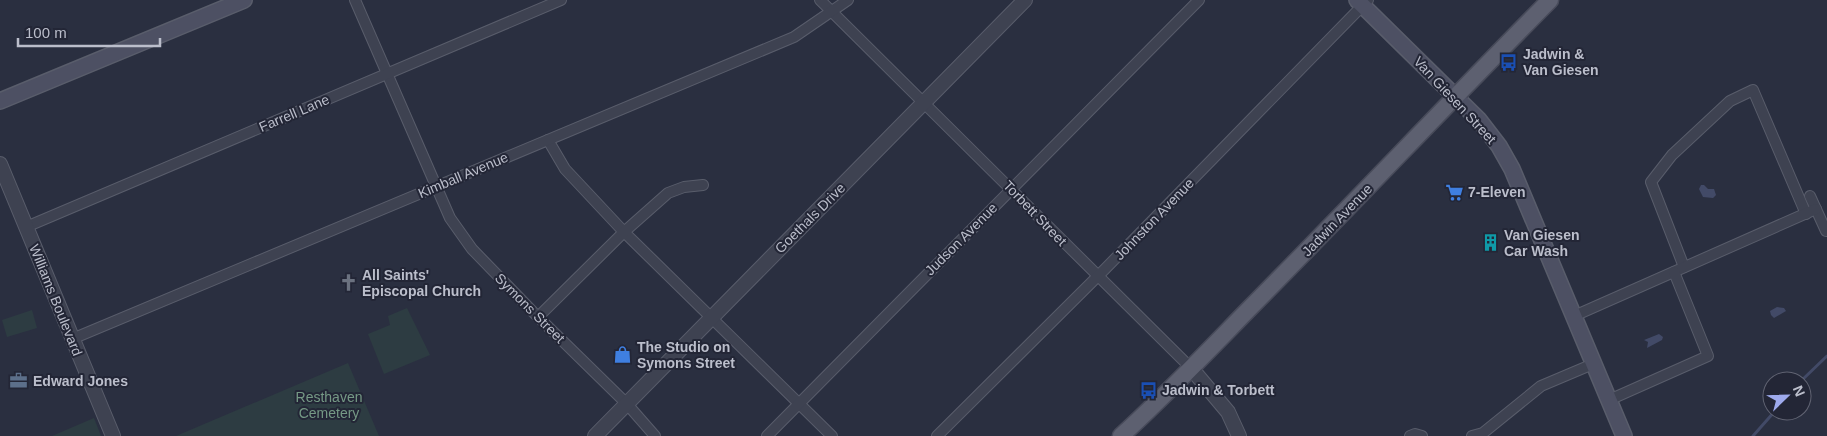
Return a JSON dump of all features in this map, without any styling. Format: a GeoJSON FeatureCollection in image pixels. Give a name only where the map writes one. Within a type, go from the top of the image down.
{"type":"FeatureCollection","features":[{"type":"Feature","properties":{"kind":"main road"},"geometry":{"type":"LineString","coordinates":[[0,101],[244,0]]}},
{"type":"Feature","properties":{"kind":"main road","name":"Jadwin Avenue"},"geometry":{"type":"LineString","coordinates":[[1121,436],[1158,402],[1354,203],[1455,96],[1550,0]]}},
{"type":"Feature","properties":{"kind":"main road","name":"Van Giesen Street"},"geometry":{"type":"LineString","coordinates":[[1363,2],[1486,128],[1508,162],[1624,436]]}},
{"type":"Feature","properties":{"kind":"street","name":"Symons Street"},"geometry":{"type":"LineString","coordinates":[[355,0],[450,218],[472,249],[627,404],[654,436]]}},
{"type":"Feature","properties":{"kind":"street","name":"Farrell Lane"},"geometry":{"type":"LineString","coordinates":[[26,227],[561,0]]}},
{"type":"Feature","properties":{"kind":"street","name":"Torbett Street"},"geometry":{"type":"LineString","coordinates":[[820,0],[1097,277],[1191,368],[1228,412],[1239,436]]}},
{"type":"Feature","properties":{"kind":"street","name":"Kimball Avenue"},"geometry":{"type":"LineString","coordinates":[[72,339],[794,37],[848,0]]}},
{"type":"Feature","properties":{"kind":"street","name":"Goethals Drive"},"geometry":{"type":"LineString","coordinates":[[595,436],[1025,0]]}},
{"type":"Feature","properties":{"kind":"street","name":"Judson Avenue"},"geometry":{"type":"LineString","coordinates":[[766,436],[1199,0]]}},
{"type":"Feature","properties":{"kind":"street","name":"Johnston Avenue"},"geometry":{"type":"LineString","coordinates":[[937,436],[1097,277],[1363,2]]}},
{"type":"Feature","properties":{"kind":"street"},"geometry":{"type":"LineString","coordinates":[[1684,266],[1651,182],[1672,155],[1730,101],[1753,90],[1806,214]]}},
{"type":"Feature","properties":{"kind":"street"},"geometry":{"type":"LineString","coordinates":[[548,140],[565,169],[624,232],[832,436]]}},
{"type":"Feature","properties":{"kind":"street","name":"Williams Boulevard"},"geometry":{"type":"LineString","coordinates":[[0,164],[113,436]]}},
{"type":"Feature","properties":{"kind":"street"},"geometry":{"type":"LineString","coordinates":[[538,317],[624,232],[668,193],[684,187],[703,186]]}},
{"type":"Feature","properties":{"kind":"street"},"geometry":{"type":"LineString","coordinates":[[1810,196],[1826,231]]}},
{"type":"Feature","properties":{"kind":"street"},"geometry":{"type":"LineString","coordinates":[[1574,316],[1684,266],[1816,210]]}},
{"type":"Feature","properties":{"kind":"street"},"geometry":{"type":"LineString","coordinates":[[1608,400],[1708,356],[1674,272]]}},
{"type":"Feature","properties":{"kind":"street"},"geometry":{"type":"LineString","coordinates":[[1472,436],[1483,433],[1541,386],[1593,364]]}},
{"type":"Feature","properties":{"kind":"street"},"geometry":{"type":"LineString","coordinates":[[1410,436],[1415,434],[1422,436]]}},
{"type":"Feature","properties":{"kind":"green space"},"geometry":{"type":"Polygon","coordinates":[[[407,308],[430,355],[384,374],[368,334],[390,325],[388,316],[407,308]]]}},
{"type":"Feature","properties":{"kind":"green space"},"geometry":{"type":"Polygon","coordinates":[[[32,310],[37,328],[7,337],[2,320],[32,310]]]}},
{"type":"Feature","properties":{"kind":"green space","name":"Resthaven Cemetery"},"geometry":{"type":"Polygon","coordinates":[[[348,363],[379,436],[176,436],[348,363]]]}},
{"type":"Feature","properties":{"kind":"green space"},"geometry":{"type":"Polygon","coordinates":[[[94,418],[101,436],[52,436],[94,418]]]}},
{"type":"Feature","properties":{"kind":"water"},"geometry":{"type":"Polygon","coordinates":[[[1701,185],[1708,189],[1714,189],[1716,195],[1713,198],[1703,197],[1699,189],[1701,185]]]}},
{"type":"Feature","properties":{"kind":"water"},"geometry":{"type":"Polygon","coordinates":[[[1777,307],[1784,308],[1786,311],[1774,318],[1770,311],[1777,307]]]}},
{"type":"Feature","properties":{"kind":"water"},"geometry":{"type":"Polygon","coordinates":[[[1659,334],[1663,337],[1662,340],[1647,348],[1648,342],[1644,340],[1659,334]]]}},
{"type":"Feature","properties":{"kind":"waterway"},"geometry":{"type":"LineString","coordinates":[[1811,371],[1827,356]]}},
{"type":"Feature","properties":{"kind":"waterway"},"geometry":{"type":"LineString","coordinates":[[1753,436],[1766,421]]}},
{"type":"Feature","properties":{"kind":"place","name":"Jadwin & Van Giesen"},"geometry":{"type":"Point","coordinates":[1509,62]}},
{"type":"Feature","properties":{"kind":"place","name":"7-Eleven"},"geometry":{"type":"Point","coordinates":[1454,192]}},
{"type":"Feature","properties":{"kind":"place","name":"Van Giesen Car Wash"},"geometry":{"type":"Point","coordinates":[1490,243]}},
{"type":"Feature","properties":{"kind":"place","name":"All Saints' Episcopal Church"},"geometry":{"type":"Point","coordinates":[348,283]}},
{"type":"Feature","properties":{"kind":"place","name":"The Studio on Symons Street"},"geometry":{"type":"Point","coordinates":[623,355]}},
{"type":"Feature","properties":{"kind":"place","name":"Edward Jones"},"geometry":{"type":"Point","coordinates":[19,381]}},
{"type":"Feature","properties":{"kind":"place","name":"Jadwin & Torbett"},"geometry":{"type":"Point","coordinates":[1148,390]}}]}
